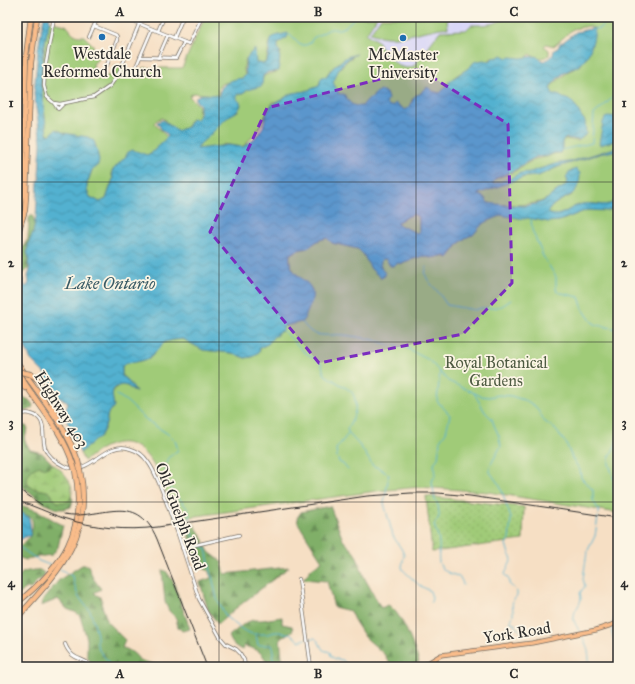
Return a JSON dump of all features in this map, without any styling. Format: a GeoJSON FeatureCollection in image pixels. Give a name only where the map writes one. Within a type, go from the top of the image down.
{"type":"FeatureCollection","features":[{"type":"Feature","properties":{"kind":"highway"},"geometry":{"type":"LineString","coordinates":[[17,219],[22,195],[26,56],[31,17]]}},
{"type":"Feature","properties":{"kind":"highway"},"geometry":{"type":"LineString","coordinates":[[17,236],[25,210],[31,63],[37,17]]}},
{"type":"Feature","properties":{"kind":"highway","name":"Highway 403"},"geometry":{"type":"LineString","coordinates":[[17,362],[64,431],[75,452],[84,493],[81,524],[67,558],[51,581],[17,618]]}},
{"type":"Feature","properties":{"kind":"highway"},"geometry":{"type":"LineString","coordinates":[[17,371],[30,374],[38,379],[44,388],[64,431]]}},
{"type":"Feature","properties":{"kind":"highway","name":"Highway 403"},"geometry":{"type":"LineString","coordinates":[[17,371],[66,444],[76,462]]}},
{"type":"Feature","properties":{"kind":"highway"},"geometry":{"type":"LineString","coordinates":[[17,381],[29,393],[47,416]]}},
{"type":"Feature","properties":{"kind":"highway","name":"Highway 403"},"geometry":{"type":"LineString","coordinates":[[17,605],[46,578],[68,546],[75,527],[78,498],[78,470]]}},
{"type":"Feature","properties":{"kind":"highway"},"geometry":{"type":"LineString","coordinates":[[17,622],[51,581]]}},
{"type":"Feature","properties":{"kind":"main road","name":"York Road"},"geometry":{"type":"LineString","coordinates":[[421,667],[441,655],[547,640],[605,628],[618,623]]}},
{"type":"Feature","properties":{"kind":"street"},"geometry":{"type":"LineString","coordinates":[[54,17],[44,86],[47,97],[58,109],[64,104],[94,97],[110,86],[119,74],[142,17]]}},
{"type":"Feature","properties":{"kind":"street"},"geometry":{"type":"LineString","coordinates":[[89,38],[98,17]]}},
{"type":"Feature","properties":{"kind":"street"},"geometry":{"type":"LineString","coordinates":[[123,17],[190,44],[202,17]]}},
{"type":"Feature","properties":{"kind":"street"},"geometry":{"type":"LineString","coordinates":[[158,31],[164,17]]}},
{"type":"Feature","properties":{"kind":"street"},"geometry":{"type":"LineString","coordinates":[[174,38],[183,17]]}},
{"type":"Feature","properties":{"kind":"street"},"geometry":{"type":"LineString","coordinates":[[94,26],[117,37],[107,65]]}},
{"type":"Feature","properties":{"kind":"street"},"geometry":{"type":"LineString","coordinates":[[135,69],[152,29]]}},
{"type":"Feature","properties":{"kind":"street"},"geometry":{"type":"LineString","coordinates":[[158,58],[168,36]]}},
{"type":"Feature","properties":{"kind":"street"},"geometry":{"type":"LineString","coordinates":[[140,58],[176,58],[184,42]]}},
{"type":"Feature","properties":{"kind":"street","name":"Old Guelph Road"},"geometry":{"type":"LineString","coordinates":[[17,416],[24,413],[38,416],[44,427],[45,448],[49,455],[59,463],[71,468],[76,469],[86,466],[113,448],[127,448],[139,453],[149,463],[177,531],[199,599],[220,637],[226,644],[236,649],[240,653],[244,660],[244,667]]}},
{"type":"Feature","properties":{"kind":"street"},"geometry":{"type":"LineString","coordinates":[[182,548],[238,536]]}},
{"type":"Feature","properties":{"kind":"street"},"geometry":{"type":"LineString","coordinates":[[299,579],[311,667]]}},
{"type":"Feature","properties":{"kind":"street"},"geometry":{"type":"LineString","coordinates":[[65,644],[72,654],[80,660],[88,662],[92,667]]}},
{"type":"Feature","properties":{"kind":"highlighted area"},"geometry":{"type":"Polygon","coordinates":[[[419,69],[508,124],[512,283],[463,334],[319,363],[210,232],[267,108],[419,69]]]}},
{"type":"Feature","properties":{"kind":"shaded area","name":"McMaster University"},"geometry":{"type":"Polygon","coordinates":[[[377,17],[507,17],[501,21],[488,25],[471,25],[466,30],[440,31],[414,66],[407,68],[399,66],[384,54],[379,42],[366,34],[377,17]]]}},
{"type":"Feature","properties":{"kind":"green space"},"geometry":{"type":"Polygon","coordinates":[[[205,17],[377,17],[366,34],[379,42],[384,54],[399,66],[407,68],[414,66],[440,31],[466,30],[471,25],[485,25],[494,23],[507,17],[618,17],[618,147],[569,162],[558,163],[491,186],[495,179],[516,171],[535,159],[560,153],[562,141],[565,139],[578,141],[584,135],[585,131],[549,90],[551,86],[569,71],[580,66],[589,52],[594,29],[589,26],[573,29],[554,46],[546,44],[544,46],[549,50],[549,55],[544,58],[530,54],[526,59],[507,60],[491,58],[489,62],[473,67],[453,78],[439,95],[427,89],[423,90],[419,96],[413,98],[409,107],[403,111],[387,107],[379,91],[360,108],[355,108],[338,95],[332,85],[337,71],[353,57],[349,58],[340,62],[332,69],[326,76],[325,80],[322,77],[318,87],[285,97],[280,102],[273,102],[259,128],[245,145],[241,147],[224,144],[220,147],[203,149],[195,148],[209,132],[238,111],[240,107],[235,100],[237,93],[240,94],[241,92],[256,87],[264,76],[277,72],[281,52],[277,52],[277,45],[282,39],[277,37],[270,42],[266,61],[263,65],[255,64],[254,50],[245,62],[245,75],[242,79],[221,84],[218,89],[218,97],[193,93],[189,96],[199,106],[198,117],[196,120],[191,120],[186,128],[178,132],[166,125],[165,120],[162,118],[157,120],[154,123],[167,137],[166,139],[154,151],[145,156],[132,151],[127,154],[111,172],[113,179],[106,199],[103,202],[99,202],[90,197],[87,191],[87,184],[92,170],[97,165],[98,157],[94,142],[56,129],[50,135],[47,134],[41,84],[48,21],[66,25],[75,35],[84,36],[93,45],[94,53],[101,55],[93,64],[94,71],[101,76],[111,76],[115,66],[139,75],[143,68],[182,68],[205,17]]]}},
{"type":"Feature","properties":{"kind":"green space"},"geometry":{"type":"Polygon","coordinates":[[[381,17],[447,17],[448,28],[439,28],[398,37],[385,37],[370,33],[381,17]]]}},
{"type":"Feature","properties":{"kind":"green space"},"geometry":{"type":"Polygon","coordinates":[[[618,150],[618,194],[613,203],[605,205],[582,204],[577,205],[561,214],[557,215],[547,213],[555,204],[572,195],[569,172],[566,178],[568,181],[565,186],[540,202],[506,205],[491,204],[478,194],[524,177],[538,176],[558,167],[599,154],[618,150]]]}},
{"type":"Feature","properties":{"kind":"green space","name":"Royal Botanical Gardens"},"geometry":{"type":"Polygon","coordinates":[[[618,205],[618,513],[488,492],[420,487],[377,491],[175,519],[160,478],[153,465],[145,454],[134,446],[122,443],[107,446],[84,461],[80,453],[98,439],[103,432],[108,412],[114,407],[112,394],[114,390],[120,384],[135,391],[122,376],[122,366],[126,363],[148,359],[165,342],[183,339],[203,350],[232,353],[245,358],[252,357],[260,351],[259,348],[264,346],[279,331],[282,331],[284,326],[300,322],[312,290],[291,266],[290,254],[307,248],[319,240],[327,238],[332,243],[358,249],[363,254],[374,272],[380,267],[382,259],[386,259],[390,265],[398,263],[403,264],[404,262],[423,256],[431,258],[441,256],[448,258],[465,238],[473,235],[480,227],[500,215],[521,218],[536,218],[547,221],[559,221],[588,210],[607,210],[618,205]]]}},
{"type":"Feature","properties":{"kind":"green space"},"geometry":{"type":"Polygon","coordinates":[[[32,214],[35,224],[28,269],[23,274],[17,276],[17,269],[20,264],[20,252],[28,239],[29,218],[32,214]]]}},
{"type":"Feature","properties":{"kind":"green space"},"geometry":{"type":"Polygon","coordinates":[[[413,214],[419,217],[419,232],[413,232],[417,236],[414,240],[403,232],[405,230],[410,232],[412,231],[397,224],[397,222],[413,214]]]}},
{"type":"Feature","properties":{"kind":"green space"},"geometry":{"type":"Polygon","coordinates":[[[20,396],[29,400],[33,405],[29,410],[17,413],[17,397],[20,396]]]}},
{"type":"Feature","properties":{"kind":"green space"},"geometry":{"type":"Polygon","coordinates":[[[22,426],[26,426],[28,429],[24,439],[30,450],[42,453],[53,464],[27,482],[28,484],[30,487],[50,492],[53,498],[58,502],[70,500],[71,496],[73,500],[71,507],[63,509],[49,506],[17,484],[17,468],[20,457],[20,447],[17,443],[17,432],[22,426]]]}},
{"type":"Feature","properties":{"kind":"green space"},"geometry":{"type":"Polygon","coordinates":[[[53,464],[62,471],[71,486],[71,497],[68,502],[58,502],[53,499],[52,495],[47,491],[34,488],[27,482],[29,473],[33,469],[41,466],[46,468],[53,464]]]}},
{"type":"Feature","properties":{"kind":"green space"},"geometry":{"type":"Polygon","coordinates":[[[426,496],[524,507],[523,540],[432,552],[426,496]]]}},
{"type":"Feature","properties":{"kind":"green space"},"geometry":{"type":"Polygon","coordinates":[[[17,504],[38,511],[63,525],[58,547],[52,555],[35,557],[26,560],[17,557],[17,547],[25,542],[30,535],[33,526],[31,517],[17,514],[17,504]]]}},
{"type":"Feature","properties":{"kind":"green space"},"geometry":{"type":"Polygon","coordinates":[[[330,506],[343,540],[357,557],[364,577],[381,608],[388,605],[398,615],[411,639],[419,662],[405,667],[392,667],[384,654],[365,637],[350,611],[334,607],[327,581],[303,579],[312,568],[322,561],[298,523],[297,518],[301,512],[330,506]]]}},
{"type":"Feature","properties":{"kind":"green space"},"geometry":{"type":"Polygon","coordinates":[[[194,524],[205,542],[192,545],[185,526],[194,524]]]}},
{"type":"Feature","properties":{"kind":"green space"},"geometry":{"type":"Polygon","coordinates":[[[205,544],[209,552],[221,561],[225,574],[289,567],[218,624],[208,610],[200,582],[211,578],[210,572],[200,566],[193,547],[205,544]]]}},
{"type":"Feature","properties":{"kind":"green space"},"geometry":{"type":"Polygon","coordinates":[[[82,565],[88,565],[93,578],[101,589],[94,593],[100,597],[102,601],[101,603],[108,623],[125,640],[122,648],[132,652],[140,661],[163,667],[94,667],[87,656],[87,639],[80,616],[77,613],[67,609],[58,599],[41,606],[42,601],[59,580],[82,565]]]}},
{"type":"Feature","properties":{"kind":"green space"},"geometry":{"type":"Polygon","coordinates":[[[40,570],[44,573],[44,577],[36,582],[31,589],[26,588],[17,597],[17,579],[23,572],[40,570]]]}},
{"type":"Feature","properties":{"kind":"green space"},"geometry":{"type":"Polygon","coordinates":[[[162,570],[166,571],[173,581],[190,629],[182,631],[178,627],[176,618],[169,611],[165,602],[162,570]]]}},
{"type":"Feature","properties":{"kind":"green space"},"geometry":{"type":"Polygon","coordinates":[[[282,617],[282,624],[292,626],[293,630],[280,639],[282,657],[286,667],[270,667],[260,652],[249,647],[243,646],[243,650],[238,648],[234,645],[229,636],[245,623],[253,620],[282,617]]]}},
{"type":"Feature","properties":{"kind":"water","name":"Lake Ontario"},"geometry":{"type":"Polygon","coordinates":[[[44,17],[50,17],[43,53],[41,84],[47,134],[50,135],[56,129],[64,133],[88,137],[94,141],[99,161],[98,165],[92,170],[87,184],[87,191],[90,197],[100,202],[106,199],[113,179],[112,171],[128,152],[133,150],[147,155],[154,151],[166,138],[168,135],[162,130],[157,122],[163,120],[177,131],[187,127],[192,119],[197,119],[200,114],[200,105],[196,101],[196,97],[207,94],[219,96],[222,88],[227,82],[243,78],[246,74],[246,60],[255,49],[256,63],[265,63],[269,55],[271,40],[275,36],[288,33],[287,38],[278,43],[278,51],[280,51],[279,71],[268,72],[263,76],[262,86],[247,90],[243,94],[237,94],[237,99],[241,105],[238,110],[228,117],[202,142],[197,149],[228,145],[243,147],[253,140],[259,133],[263,127],[267,113],[271,106],[293,93],[306,91],[319,86],[321,78],[324,76],[326,78],[335,66],[351,55],[357,54],[341,65],[333,82],[339,94],[344,94],[353,105],[362,106],[368,99],[373,97],[375,93],[380,90],[386,93],[388,99],[386,103],[389,106],[392,106],[395,103],[405,110],[410,106],[414,97],[420,94],[424,89],[428,87],[432,91],[440,93],[451,80],[470,67],[474,62],[483,60],[490,61],[494,57],[496,58],[502,55],[508,58],[536,56],[543,61],[551,57],[554,50],[558,48],[560,43],[576,32],[595,28],[591,48],[583,62],[578,67],[568,70],[550,88],[553,94],[558,94],[574,104],[585,121],[586,134],[579,140],[566,138],[562,141],[560,153],[536,157],[517,169],[496,178],[492,184],[509,179],[520,173],[530,172],[558,163],[569,162],[618,147],[618,150],[599,154],[558,167],[538,176],[524,177],[478,194],[485,198],[488,203],[516,206],[531,205],[546,200],[565,186],[568,181],[566,178],[569,172],[576,169],[580,173],[579,183],[576,189],[568,197],[552,207],[547,213],[557,215],[561,214],[577,205],[582,204],[602,205],[613,203],[618,194],[618,205],[607,211],[587,210],[559,221],[548,222],[500,215],[480,227],[473,235],[465,238],[448,258],[446,256],[431,258],[423,256],[404,262],[403,264],[398,263],[393,266],[390,266],[386,259],[382,259],[381,265],[385,276],[381,278],[371,269],[363,254],[358,249],[332,243],[327,238],[319,240],[307,248],[290,254],[290,263],[293,270],[308,284],[312,290],[312,298],[302,322],[284,326],[282,331],[277,333],[277,336],[274,336],[268,344],[259,348],[260,351],[252,357],[245,358],[232,353],[203,350],[183,339],[165,342],[148,359],[126,363],[122,366],[122,376],[129,382],[136,392],[127,386],[122,385],[113,390],[112,396],[114,407],[108,412],[103,432],[98,439],[80,453],[64,413],[68,404],[67,401],[55,396],[46,375],[31,360],[22,341],[17,325],[17,281],[24,279],[24,285],[26,287],[29,283],[28,276],[30,270],[27,251],[36,217],[38,182],[40,179],[41,143],[34,94],[38,49],[44,17]],[[413,214],[397,222],[397,224],[417,233],[419,232],[419,217],[413,214]]]}},
{"type":"Feature","properties":{"kind":"water"},"geometry":{"type":"Polygon","coordinates":[[[611,116],[618,118],[618,140],[600,145],[603,122],[605,118],[611,116]]]}},
{"type":"Feature","properties":{"kind":"water"},"geometry":{"type":"Polygon","coordinates":[[[17,512],[29,517],[31,530],[30,536],[20,540],[17,540],[17,512]]]}},
{"type":"Feature","properties":{"kind":"waterway"},"geometry":{"type":"LineString","coordinates":[[288,35],[290,35],[300,45],[306,45],[310,43],[313,38],[330,29],[340,29],[345,27],[355,17]]}},
{"type":"Feature","properties":{"kind":"waterway"},"geometry":{"type":"LineString","coordinates":[[595,29],[601,27],[604,17]]}},
{"type":"Feature","properties":{"kind":"waterway"},"geometry":{"type":"LineString","coordinates":[[561,150],[592,143],[594,114],[618,92]]}},
{"type":"Feature","properties":{"kind":"waterway"},"geometry":{"type":"LineString","coordinates":[[531,219],[532,230],[543,256],[556,277],[557,292],[579,297],[583,309],[592,322],[597,325],[618,329]]}},
{"type":"Feature","properties":{"kind":"waterway"},"geometry":{"type":"LineString","coordinates":[[427,267],[425,274],[447,305],[475,310],[502,306],[511,300]]}},
{"type":"Feature","properties":{"kind":"waterway"},"geometry":{"type":"LineString","coordinates":[[302,322],[313,333],[359,337],[410,349],[411,351],[429,360],[448,381],[481,396],[511,396],[527,401],[536,407],[544,421],[555,429],[565,442]]}},
{"type":"Feature","properties":{"kind":"waterway"},"geometry":{"type":"LineString","coordinates":[[282,329],[303,351],[321,363],[325,375],[351,391],[354,395],[356,405],[354,415],[347,429],[349,434],[361,447],[373,466],[389,475],[388,478]]}},
{"type":"Feature","properties":{"kind":"waterway"},"geometry":{"type":"LineString","coordinates":[[435,475],[434,463],[438,458],[440,440],[446,432],[450,415],[437,401],[440,372]]}},
{"type":"Feature","properties":{"kind":"waterway"},"geometry":{"type":"LineString","coordinates":[[474,393],[485,412],[492,419],[499,436],[501,446],[491,464]]}},
{"type":"Feature","properties":{"kind":"waterway"},"geometry":{"type":"LineString","coordinates":[[116,395],[129,403],[144,418],[173,438]]}},
{"type":"Feature","properties":{"kind":"waterway"},"geometry":{"type":"LineString","coordinates":[[348,434],[336,449],[339,462],[348,470]]}},
{"type":"Feature","properties":{"kind":"waterway"},"geometry":{"type":"LineString","coordinates":[[618,435],[616,444],[609,458],[609,464],[614,479],[614,493],[618,499]]}},
{"type":"Feature","properties":{"kind":"waterway"},"geometry":{"type":"LineString","coordinates":[[175,440],[178,450],[168,458],[164,468],[169,486],[188,509],[190,530],[197,541],[206,549],[217,599],[226,617],[243,630],[252,634],[280,632],[286,634],[290,633],[299,641],[306,639]]}},
{"type":"Feature","properties":{"kind":"waterway"},"geometry":{"type":"LineString","coordinates":[[566,443],[572,458],[580,470],[581,478],[593,490],[593,500],[599,514]]}},
{"type":"Feature","properties":{"kind":"waterway"},"geometry":{"type":"LineString","coordinates":[[490,466],[490,472],[500,486],[511,518],[509,539],[506,544],[512,559],[505,574],[509,580],[509,584],[517,592],[517,596],[512,605],[513,616],[511,623],[515,624],[516,627],[522,632]]}},
{"type":"Feature","properties":{"kind":"waterway"},"geometry":{"type":"LineString","coordinates":[[435,476],[432,481],[435,500],[438,505],[439,517],[434,525],[439,541],[439,562],[445,571],[458,576],[463,585]]}},
{"type":"Feature","properties":{"kind":"waterway"},"geometry":{"type":"LineString","coordinates":[[388,480],[384,503],[393,536],[404,555],[403,570],[419,585],[430,591],[432,598],[431,602]]}},
{"type":"Feature","properties":{"kind":"waterway"},"geometry":{"type":"LineString","coordinates":[[579,632],[574,621],[574,614],[581,600],[580,593],[585,586],[583,579],[587,552],[595,536],[598,517]]}},
{"type":"Feature","properties":{"kind":"waterway"},"geometry":{"type":"LineString","coordinates":[[18,546],[39,561],[52,566]]}},
{"type":"Feature","properties":{"kind":"waterway"},"geometry":{"type":"LineString","coordinates":[[60,569],[72,576],[78,596],[90,611],[97,635],[97,645],[110,667]]}},
{"type":"Feature","properties":{"kind":"waterway"},"geometry":{"type":"LineString","coordinates":[[613,623],[618,610]]}},
{"type":"Feature","properties":{"kind":"waterway"},"geometry":{"type":"LineString","coordinates":[[613,626],[612,633],[618,654]]}},
{"type":"Feature","properties":{"kind":"waterway"},"geometry":{"type":"LineString","coordinates":[[256,635],[258,645],[272,645],[274,651],[272,656],[277,667]]}},
{"type":"Feature","properties":{"kind":"waterway"},"geometry":{"type":"LineString","coordinates":[[581,635],[588,650],[588,667]]}},
{"type":"Feature","properties":{"kind":"waterway"},"geometry":{"type":"LineString","coordinates":[[309,639],[315,638],[323,650],[330,652],[331,656],[335,659],[343,660],[348,667]]}},
{"type":"Feature","properties":{"kind":"waterway"},"geometry":{"type":"LineString","coordinates":[[17,664],[20,667]]}},
{"type":"Feature","properties":{"kind":"railway"},"geometry":{"type":"LineString","coordinates":[[17,185],[17,194]]}},
{"type":"Feature","properties":{"kind":"railway"},"geometry":{"type":"LineString","coordinates":[[17,488],[42,505]]}},
{"type":"Feature","properties":{"kind":"railway"},"geometry":{"type":"LineString","coordinates":[[17,501],[63,518],[86,524],[122,529],[158,527],[367,496],[411,493],[438,493],[470,496],[618,518]]}},
{"type":"Feature","properties":{"kind":"railway"},"geometry":{"type":"LineString","coordinates":[[64,514],[77,515],[116,510],[128,511],[139,515],[148,524],[157,539],[207,667]]}},
{"type":"Feature","properties":{"kind":"place","name":"Westdale Reformed Church"},"geometry":{"type":"Point","coordinates":[102,37]}},
{"type":"Feature","properties":{"kind":"place","name":"McMaster University"},"geometry":{"type":"Point","coordinates":[403,38]}}]}
